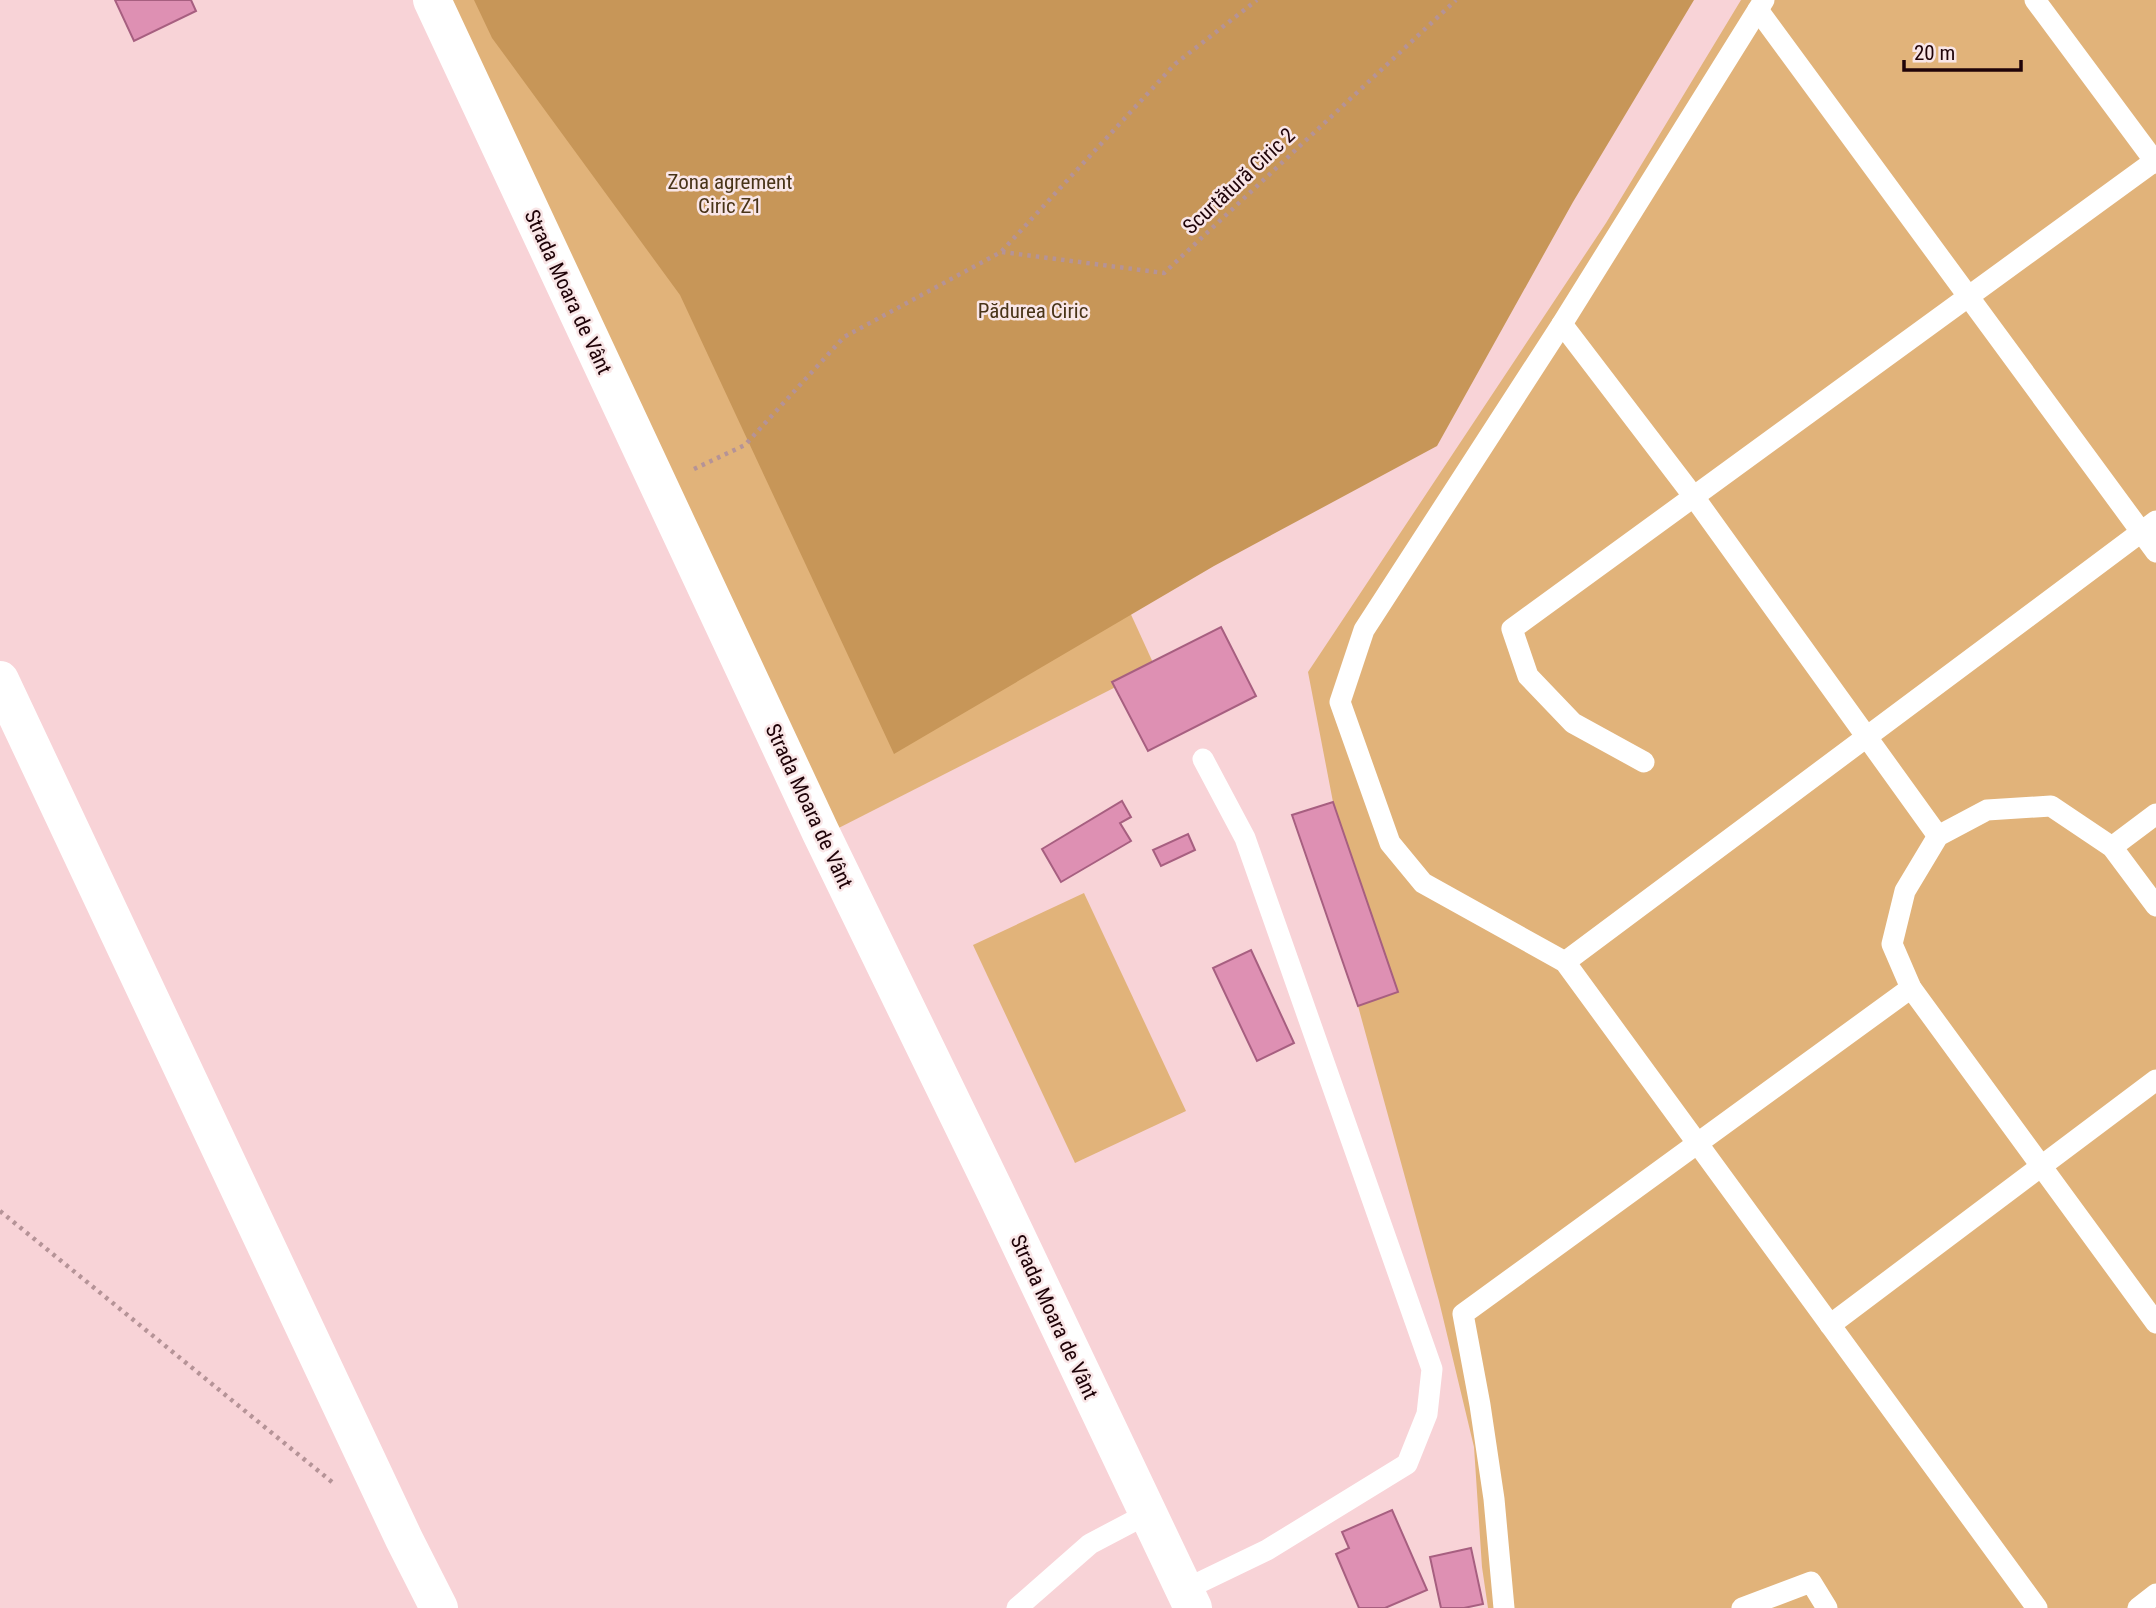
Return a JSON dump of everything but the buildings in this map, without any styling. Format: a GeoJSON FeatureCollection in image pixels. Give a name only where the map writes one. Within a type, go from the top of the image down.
{"type":"FeatureCollection","features":[{"type":"Feature","properties":{"kind":"main road","name":"Strada Moara de Vânt"},"geometry":{"type":"LineString","coordinates":[[432,0],[821,833],[1189,1599]]}},
{"type":"Feature","properties":{"kind":"main road"},"geometry":{"type":"LineString","coordinates":[[0,680],[404,1539],[439,1608]]}},
{"type":"Feature","properties":{"kind":"lane"},"geometry":{"type":"LineString","coordinates":[[1644,762],[1573,723],[1528,676],[1512,629],[2156,161],[2035,0]]}},
{"type":"Feature","properties":{"kind":"lane"},"geometry":{"type":"LineString","coordinates":[[2037,1608],[1565,962],[1423,883],[1390,843],[1340,702],[1364,629],[1562,324],[1761,5],[1969,296],[2149,526],[2156,552]]}},
{"type":"Feature","properties":{"kind":"lane"},"geometry":{"type":"LineString","coordinates":[[1562,324],[1694,497],[1938,836]]}},
{"type":"Feature","properties":{"kind":"lane"},"geometry":{"type":"LineString","coordinates":[[1565,962],[2149,526]]}},
{"type":"Feature","properties":{"kind":"lane"},"geometry":{"type":"LineString","coordinates":[[1189,1599],[1407,1464],[1427,1414],[1432,1369],[1245,838],[1203,759]]}},
{"type":"Feature","properties":{"kind":"lane"},"geometry":{"type":"LineString","coordinates":[[2156,906],[2112,847],[2051,806],[1987,810],[1938,836],[1905,891],[1892,944],[1911,988],[2156,1323]]}},
{"type":"Feature","properties":{"kind":"lane"},"geometry":{"type":"LineString","coordinates":[[2112,847],[2156,814]]}},
{"type":"Feature","properties":{"kind":"lane"},"geometry":{"type":"LineString","coordinates":[[1504,1608],[1494,1499],[1463,1314],[1911,988]]}},
{"type":"Feature","properties":{"kind":"lane"},"geometry":{"type":"LineString","coordinates":[[1830,1325],[2156,1080]]}},
{"type":"Feature","properties":{"kind":"lane"},"geometry":{"type":"LineString","coordinates":[[1017,1608],[1090,1544],[1147,1514]]}},
{"type":"Feature","properties":{"kind":"lane"},"geometry":{"type":"LineString","coordinates":[[1742,1608],[1811,1582],[1828,1608]]}},
{"type":"Feature","properties":{"kind":"lane"},"geometry":{"type":"LineString","coordinates":[[2138,1608],[2156,1594]]}},
{"type":"Feature","properties":{"kind":"path"},"geometry":{"type":"LineString","coordinates":[[659,485],[745,445],[844,337],[1001,252],[1175,64],[1257,0]]}},
{"type":"Feature","properties":{"kind":"path","name":"Scurtătură Ciric 2"},"geometry":{"type":"LineString","coordinates":[[1001,252],[1164,273],[1456,0]]}},
{"type":"Feature","properties":{"kind":"path"},"geometry":{"type":"LineString","coordinates":[[0,1210],[335,1484]]}},
{"type":"Feature","properties":{"kind":"green space","name":"Zona agrement Ciric Z1"},"geometry":{"type":"Polygon","coordinates":[[[432,0],[850,0],[1155,667],[821,837],[432,0]]]}},
{"type":"Feature","properties":{"kind":"green space","name":"Pădurea Ciric"},"geometry":{"type":"Polygon","coordinates":[[[474,0],[1694,0],[1573,202],[1437,446],[1214,566],[894,754],[680,295],[492,38],[474,0]]]}},
{"type":"Feature","properties":{"kind":"green space"},"geometry":{"type":"Polygon","coordinates":[[[1741,0],[2156,0],[2156,1608],[1488,1608],[1482,1567],[1474,1447],[1439,1301],[1358,1006],[1398,992],[1333,802],[1308,672],[1606,223],[1741,0]]]}},
{"type":"Feature","properties":{"kind":"green space"},"geometry":{"type":"Polygon","coordinates":[[[1084,893],[1186,1111],[1075,1163],[973,945],[1084,893]]]}}]}
